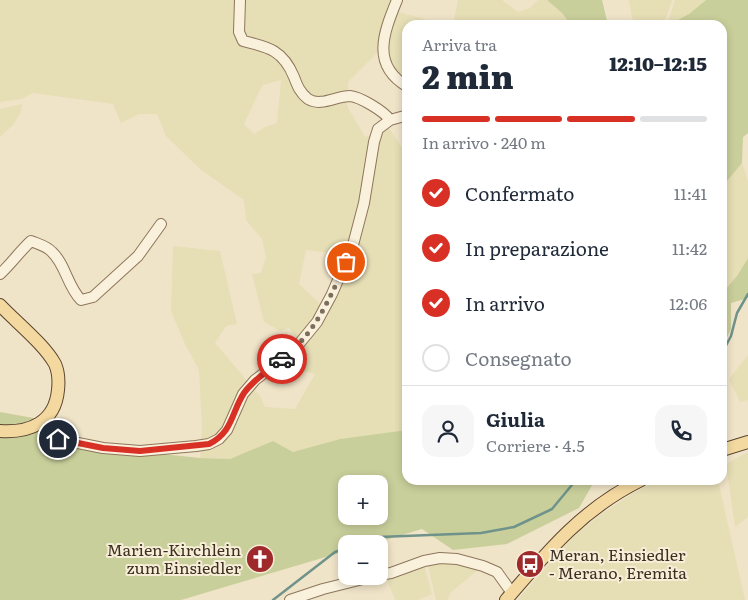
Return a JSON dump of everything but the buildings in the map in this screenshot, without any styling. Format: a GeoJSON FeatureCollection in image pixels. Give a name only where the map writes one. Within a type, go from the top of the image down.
{"type":"FeatureCollection","features":[{"type":"Feature","properties":{"kind":"main road"},"geometry":{"type":"LineString","coordinates":[[0,305],[45,351],[55,365],[59,379],[57,400],[52,412],[40,424],[14,432],[0,431]]}},
{"type":"Feature","properties":{"kind":"main road"},"geometry":{"type":"LineString","coordinates":[[727,448],[748,442]]}},
{"type":"Feature","properties":{"kind":"main road"},"geometry":{"type":"LineString","coordinates":[[509,596],[545,553],[574,525],[599,505],[633,485]]}},
{"type":"Feature","properties":{"kind":"street"},"geometry":{"type":"LineString","coordinates":[[240,0],[239,32],[243,41],[268,47],[278,53],[292,72],[300,91],[309,99],[321,102],[349,96],[354,97],[378,109],[387,115],[390,120]]}},
{"type":"Feature","properties":{"kind":"street"},"geometry":{"type":"LineString","coordinates":[[397,0],[386,26],[383,42],[384,59],[386,67],[392,75],[402,82]]}},
{"type":"Feature","properties":{"kind":"street"},"geometry":{"type":"LineString","coordinates":[[40,424],[58,439],[103,448],[140,451],[209,444],[219,439],[227,430],[244,394],[255,380],[294,350],[317,322],[354,245],[378,129],[390,120],[402,117]]}},
{"type":"Feature","properties":{"kind":"street"},"geometry":{"type":"LineString","coordinates":[[0,274],[31,241],[53,252],[61,264],[72,290],[81,300],[86,300],[100,292],[138,256],[161,224]]}},
{"type":"Feature","properties":{"kind":"street"},"geometry":{"type":"LineString","coordinates":[[388,574],[424,561],[440,558],[457,559],[497,572],[509,596]]}},
{"type":"Feature","properties":{"kind":"street"},"geometry":{"type":"LineString","coordinates":[[290,600],[339,585]]}},
{"type":"Feature","properties":{"kind":"shaded area"},"geometry":{"type":"Polygon","coordinates":[[[0,0],[392,0],[388,9],[427,20],[402,20],[402,77],[378,52],[348,82],[347,106],[365,137],[389,128],[402,148],[402,431],[340,439],[293,452],[273,441],[230,459],[200,458],[202,429],[199,370],[185,344],[171,311],[173,246],[220,251],[237,324],[226,326],[215,343],[260,396],[265,407],[295,409],[315,374],[296,369],[297,339],[289,328],[280,331],[264,322],[252,274],[261,273],[266,257],[262,239],[246,220],[244,200],[200,169],[166,136],[157,114],[139,114],[121,123],[113,104],[33,93],[21,99],[0,102],[0,0]],[[281,80],[263,85],[244,124],[254,134],[265,127],[277,123],[281,80]],[[306,250],[299,284],[328,311],[354,256],[306,250]]]}},
{"type":"Feature","properties":{"kind":"shaded area"},"geometry":{"type":"Polygon","coordinates":[[[458,0],[502,0],[518,12],[530,8],[538,0],[547,0],[567,20],[454,20],[458,0]]]}},
{"type":"Feature","properties":{"kind":"shaded area"},"geometry":{"type":"Polygon","coordinates":[[[629,0],[672,0],[664,20],[634,20],[629,0]]]}},
{"type":"Feature","properties":{"kind":"shaded area"},"geometry":{"type":"Polygon","coordinates":[[[675,0],[706,0],[689,14],[677,20],[669,20],[675,0]]]}},
{"type":"Feature","properties":{"kind":"shaded area"},"geometry":{"type":"Polygon","coordinates":[[[22,104],[21,112],[13,125],[0,137],[0,109],[22,104]]]}},
{"type":"Feature","properties":{"kind":"shaded area"},"geometry":{"type":"Polygon","coordinates":[[[742,163],[748,181],[748,258],[737,276],[727,287],[727,181],[742,163]]]}},
{"type":"Feature","properties":{"kind":"shaded area"},"geometry":{"type":"Polygon","coordinates":[[[748,355],[748,400],[740,402],[729,379],[748,355]]]}},
{"type":"Feature","properties":{"kind":"shaded area"},"geometry":{"type":"Polygon","coordinates":[[[748,452],[748,517],[735,527],[727,471],[727,463],[748,452]]]}},
{"type":"Feature","properties":{"kind":"shaded area"},"geometry":{"type":"Polygon","coordinates":[[[650,485],[719,485],[745,600],[517,600],[574,536],[600,515],[633,493],[650,485]]]}},
{"type":"Feature","properties":{"kind":"shaded area"},"geometry":{"type":"Polygon","coordinates":[[[443,561],[479,569],[450,593],[448,600],[436,600],[428,565],[443,561]]]}},
{"type":"Feature","properties":{"kind":"shaded area"},"geometry":{"type":"Polygon","coordinates":[[[424,565],[432,594],[418,600],[395,600],[388,579],[424,565]]]}},
{"type":"Feature","properties":{"kind":"green space"},"geometry":{"type":"Polygon","coordinates":[[[547,0],[602,0],[607,20],[567,20],[547,0]]]}},
{"type":"Feature","properties":{"kind":"green space"},"geometry":{"type":"Polygon","coordinates":[[[706,0],[748,0],[748,133],[743,137],[742,163],[727,181],[727,20],[678,20],[689,14],[706,0]]]}},
{"type":"Feature","properties":{"kind":"green space"},"geometry":{"type":"Polygon","coordinates":[[[748,258],[748,298],[731,303],[731,329],[727,338],[727,287],[737,276],[748,258]]]}},
{"type":"Feature","properties":{"kind":"green space"},"geometry":{"type":"Polygon","coordinates":[[[0,412],[39,419],[49,442],[200,458],[230,459],[273,441],[293,452],[340,439],[402,431],[402,485],[592,485],[579,508],[507,544],[453,550],[422,529],[388,539],[388,535],[338,535],[338,553],[181,600],[0,600],[0,412]]]}},
{"type":"Feature","properties":{"kind":"waterway"},"geometry":{"type":"LineString","coordinates":[[727,344],[737,313],[748,294]]}},
{"type":"Feature","properties":{"kind":"waterway"},"geometry":{"type":"LineString","coordinates":[[388,537],[481,533],[514,527],[552,509],[572,485]]}},
{"type":"Feature","properties":{"kind":"waterway"},"geometry":{"type":"LineString","coordinates":[[273,600],[338,551]]}},
{"type":"Feature","properties":{"kind":"way so far"},"geometry":{"type":"LineString","coordinates":[[282,359],[294,350],[317,322],[346,262]]}},
{"type":"Feature","properties":{"kind":"place","name":"Marien-Kirchlein zum Einsiedler"},"geometry":{"type":"Point","coordinates":[260,559]}},
{"type":"Feature","properties":{"kind":"place","name":"Meran, Einsiedler - Merano, Eremita"},"geometry":{"type":"Point","coordinates":[530,564]}},
{"type":"Feature","properties":{"kind":"route"},"geometry":{"type":"LineString","coordinates":[[58,439],[103,448],[140,451],[209,444],[219,439],[227,430],[244,394],[255,380],[282,359]]}}]}
